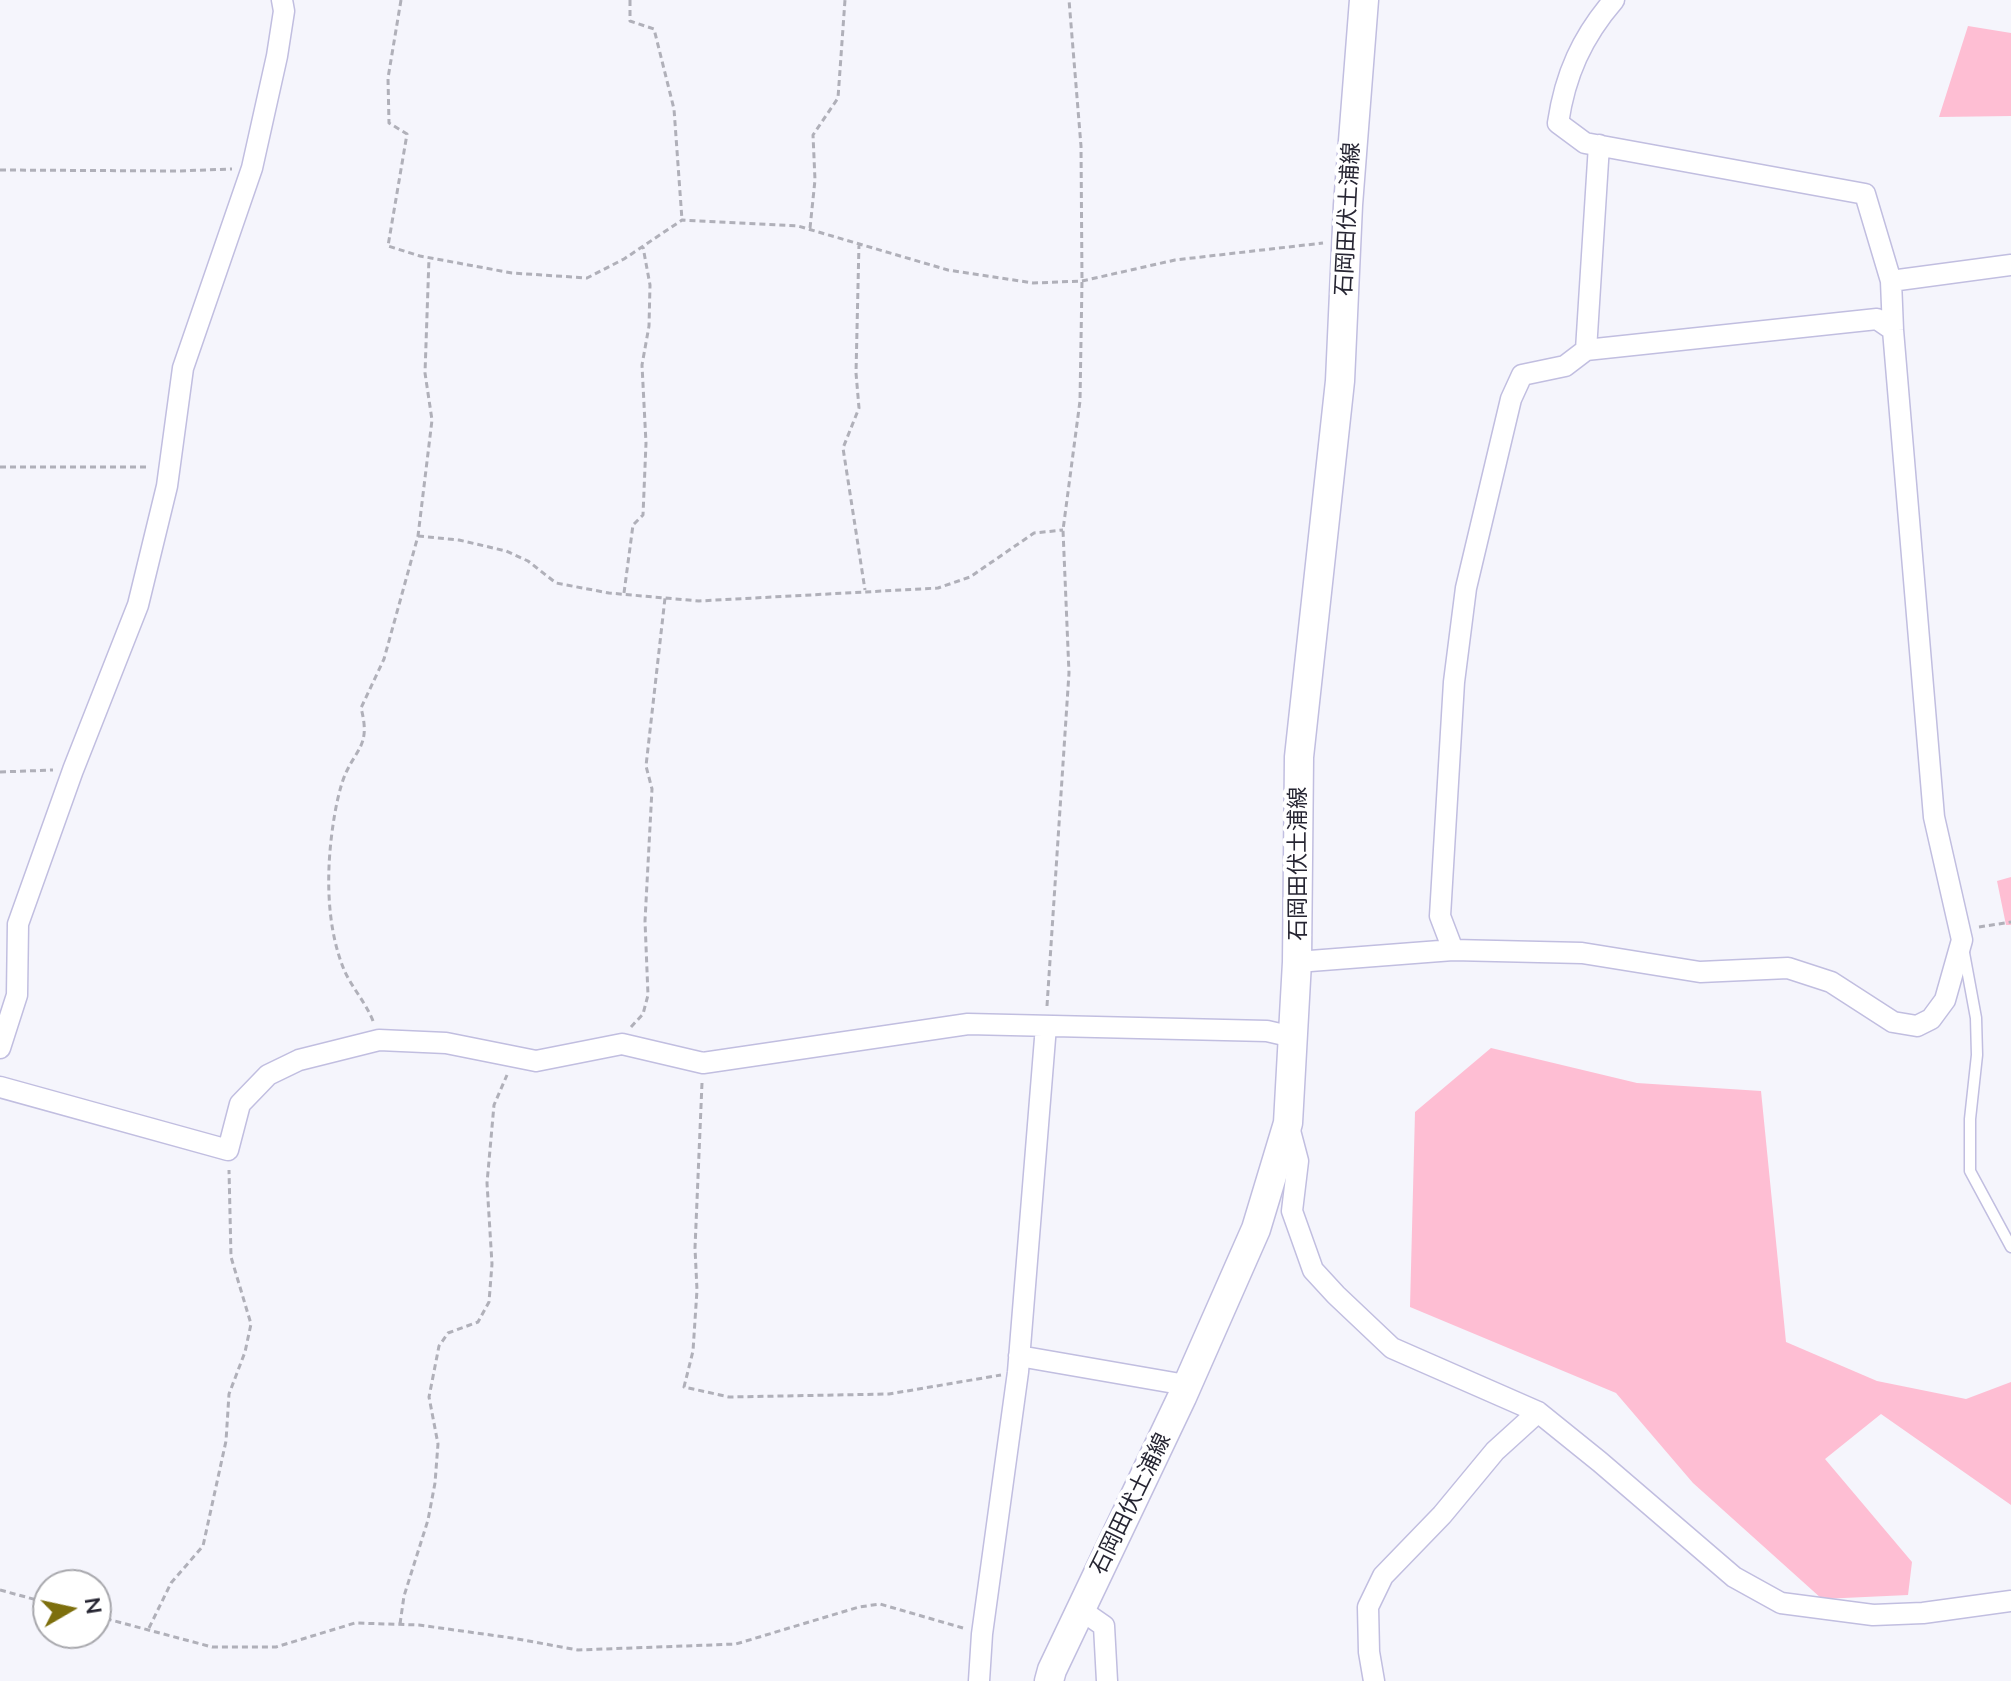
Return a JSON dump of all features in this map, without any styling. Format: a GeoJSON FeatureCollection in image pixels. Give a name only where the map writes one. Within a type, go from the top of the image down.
{"type":"FeatureCollection","features":[{"type":"Feature","properties":{"kind":"main road","name":"石岡田伏土浦線"},"geometry":{"type":"LineString","coordinates":[[1049,1681],[1256,1229],[1288,1123],[1297,962],[1299,757],[1340,381],[1346,241],[1364,0]]}},
{"type":"Feature","properties":{"kind":"street"},"geometry":{"type":"LineString","coordinates":[[0,1048],[17,995],[18,924],[44,859],[73,770],[138,605],[170,467],[183,368],[252,168],[277,56],[284,11],[282,0]]}},
{"type":"Feature","properties":{"kind":"street"},"geometry":{"type":"LineString","coordinates":[[1297,962],[1453,950],[1582,953],[1700,972],[1788,968],[1831,982],[1893,1022],[1917,1026],[1931,1019],[1945,1000],[1962,940],[1934,817],[1891,281],[1865,194],[1585,143],[1558,123],[1562,92],[1590,27],[1614,0]]}},
{"type":"Feature","properties":{"kind":"street"},"geometry":{"type":"LineString","coordinates":[[1586,350],[1599,145]]}},
{"type":"Feature","properties":{"kind":"street"},"geometry":{"type":"LineString","coordinates":[[1891,281],[2011,265]]}},
{"type":"Feature","properties":{"kind":"street"},"geometry":{"type":"LineString","coordinates":[[1453,950],[1440,916],[1454,682],[1466,588],[1511,399],[1522,375],[1565,366],[1586,350],[1877,319],[1893,330]]}},
{"type":"Feature","properties":{"kind":"street"},"geometry":{"type":"LineString","coordinates":[[0,1087],[228,1150],[240,1104],[268,1075],[299,1060],[379,1040],[446,1043],[536,1061],[622,1044],[703,1063],[968,1024],[1267,1031],[1293,1037]]}},
{"type":"Feature","properties":{"kind":"street"},"geometry":{"type":"LineString","coordinates":[[979,1681],[982,1634],[1019,1364],[1046,1026]]}},
{"type":"Feature","properties":{"kind":"street"},"geometry":{"type":"LineString","coordinates":[[1288,1123],[1298,1161],[1292,1211],[1313,1270],[1392,1348],[1538,1412],[1734,1577],[1781,1603],[1873,1615],[1923,1613],[2011,1601]]}},
{"type":"Feature","properties":{"kind":"street"},"geometry":{"type":"LineString","coordinates":[[1019,1364],[1186,1385]]}},
{"type":"Feature","properties":{"kind":"street"},"geometry":{"type":"LineString","coordinates":[[1374,1681],[1369,1652],[1368,1607],[1383,1576],[1442,1515],[1495,1451],[1538,1412]]}},
{"type":"Feature","properties":{"kind":"street"},"geometry":{"type":"LineString","coordinates":[[1081,1610],[1104,1626],[1107,1681]]}},
{"type":"Feature","properties":{"kind":"lane"},"geometry":{"type":"LineString","coordinates":[[1962,940],[1976,1018],[1977,1055],[1970,1119],[1970,1171],[2011,1247]]}},
{"type":"Feature","properties":{"kind":"path"},"geometry":{"type":"LineString","coordinates":[[401,0],[388,78],[389,123],[407,134],[388,246],[429,258],[512,273],[587,278],[643,247],[682,220],[798,226],[948,270],[1033,283],[1082,281],[1175,260],[1346,241]]}},
{"type":"Feature","properties":{"kind":"path"},"geometry":{"type":"LineString","coordinates":[[630,0],[630,21],[654,29],[674,109],[682,220]]}},
{"type":"Feature","properties":{"kind":"path"},"geometry":{"type":"LineString","coordinates":[[810,230],[815,180],[813,135],[838,98],[845,0]]}},
{"type":"Feature","properties":{"kind":"path"},"geometry":{"type":"LineString","coordinates":[[1046,1026],[1069,673],[1063,530],[1080,401],[1081,146],[1069,0]]}},
{"type":"Feature","properties":{"kind":"path"},"geometry":{"type":"LineString","coordinates":[[0,170],[179,171],[252,168]]}},
{"type":"Feature","properties":{"kind":"path"},"geometry":{"type":"LineString","coordinates":[[859,243],[856,373],[859,408],[843,448],[866,592]]}},
{"type":"Feature","properties":{"kind":"path"},"geometry":{"type":"LineString","coordinates":[[624,594],[633,525],[643,515],[646,443],[642,365],[649,326],[650,285],[643,247]]}},
{"type":"Feature","properties":{"kind":"path"},"geometry":{"type":"LineString","coordinates":[[379,1040],[370,1013],[345,972],[335,935],[329,900],[332,826],[342,781],[362,748],[366,727],[361,708],[384,659],[418,536],[432,420],[425,373],[429,258]]}},
{"type":"Feature","properties":{"kind":"path"},"geometry":{"type":"LineString","coordinates":[[0,467],[170,467]]}},
{"type":"Feature","properties":{"kind":"path"},"geometry":{"type":"LineString","coordinates":[[418,536],[459,540],[506,551],[528,561],[556,583],[624,594],[699,601],[938,588],[970,577],[1034,533],[1063,530]]}},
{"type":"Feature","properties":{"kind":"path"},"geometry":{"type":"LineString","coordinates":[[622,1044],[623,1036],[643,1014],[648,995],[645,921],[652,789],[646,766],[665,598]]}},
{"type":"Feature","properties":{"kind":"path"},"geometry":{"type":"LineString","coordinates":[[0,772],[73,770]]}},
{"type":"Feature","properties":{"kind":"path"},"geometry":{"type":"LineString","coordinates":[[1962,940],[1970,930],[2011,922]]}},
{"type":"Feature","properties":{"kind":"path"},"geometry":{"type":"LineString","coordinates":[[400,1625],[404,1596],[428,1520],[435,1483],[438,1444],[429,1397],[439,1346],[448,1333],[478,1322],[489,1302],[492,1264],[487,1183],[494,1105],[515,1057]]}},
{"type":"Feature","properties":{"kind":"path"},"geometry":{"type":"LineString","coordinates":[[703,1063],[695,1248],[697,1290],[693,1351],[684,1387],[729,1397],[889,1394],[1019,1364]]}},
{"type":"Feature","properties":{"kind":"path"},"geometry":{"type":"LineString","coordinates":[[149,1630],[171,1583],[203,1546],[226,1441],[229,1394],[245,1352],[251,1324],[231,1257],[228,1150]]}},
{"type":"Feature","properties":{"kind":"path"},"geometry":{"type":"LineString","coordinates":[[0,1590],[32,1599]]}},
{"type":"Feature","properties":{"kind":"path"},"geometry":{"type":"LineString","coordinates":[[112,1620],[212,1647],[276,1647],[355,1623],[512,1638],[578,1650],[645,1649],[736,1644],[859,1607],[880,1604],[982,1634]]}},
{"type":"Feature","properties":{"kind":"shaded area"},"geometry":{"type":"Polygon","coordinates":[[[1968,26],[2011,33],[2011,116],[1939,117],[1968,26]]]}},
{"type":"Feature","properties":{"kind":"shaded area"},"geometry":{"type":"Polygon","coordinates":[[[2011,877],[2011,925],[2006,925],[1997,881],[2011,877]]]}},
{"type":"Feature","properties":{"kind":"shaded area"},"geometry":{"type":"Polygon","coordinates":[[[1491,1048],[1637,1083],[1761,1091],[1786,1342],[1877,1381],[1966,1399],[2011,1382],[2011,1505],[1881,1414],[1825,1459],[1912,1562],[1908,1595],[1822,1599],[1693,1483],[1616,1393],[1410,1307],[1415,1112],[1491,1048]]]}}]}
